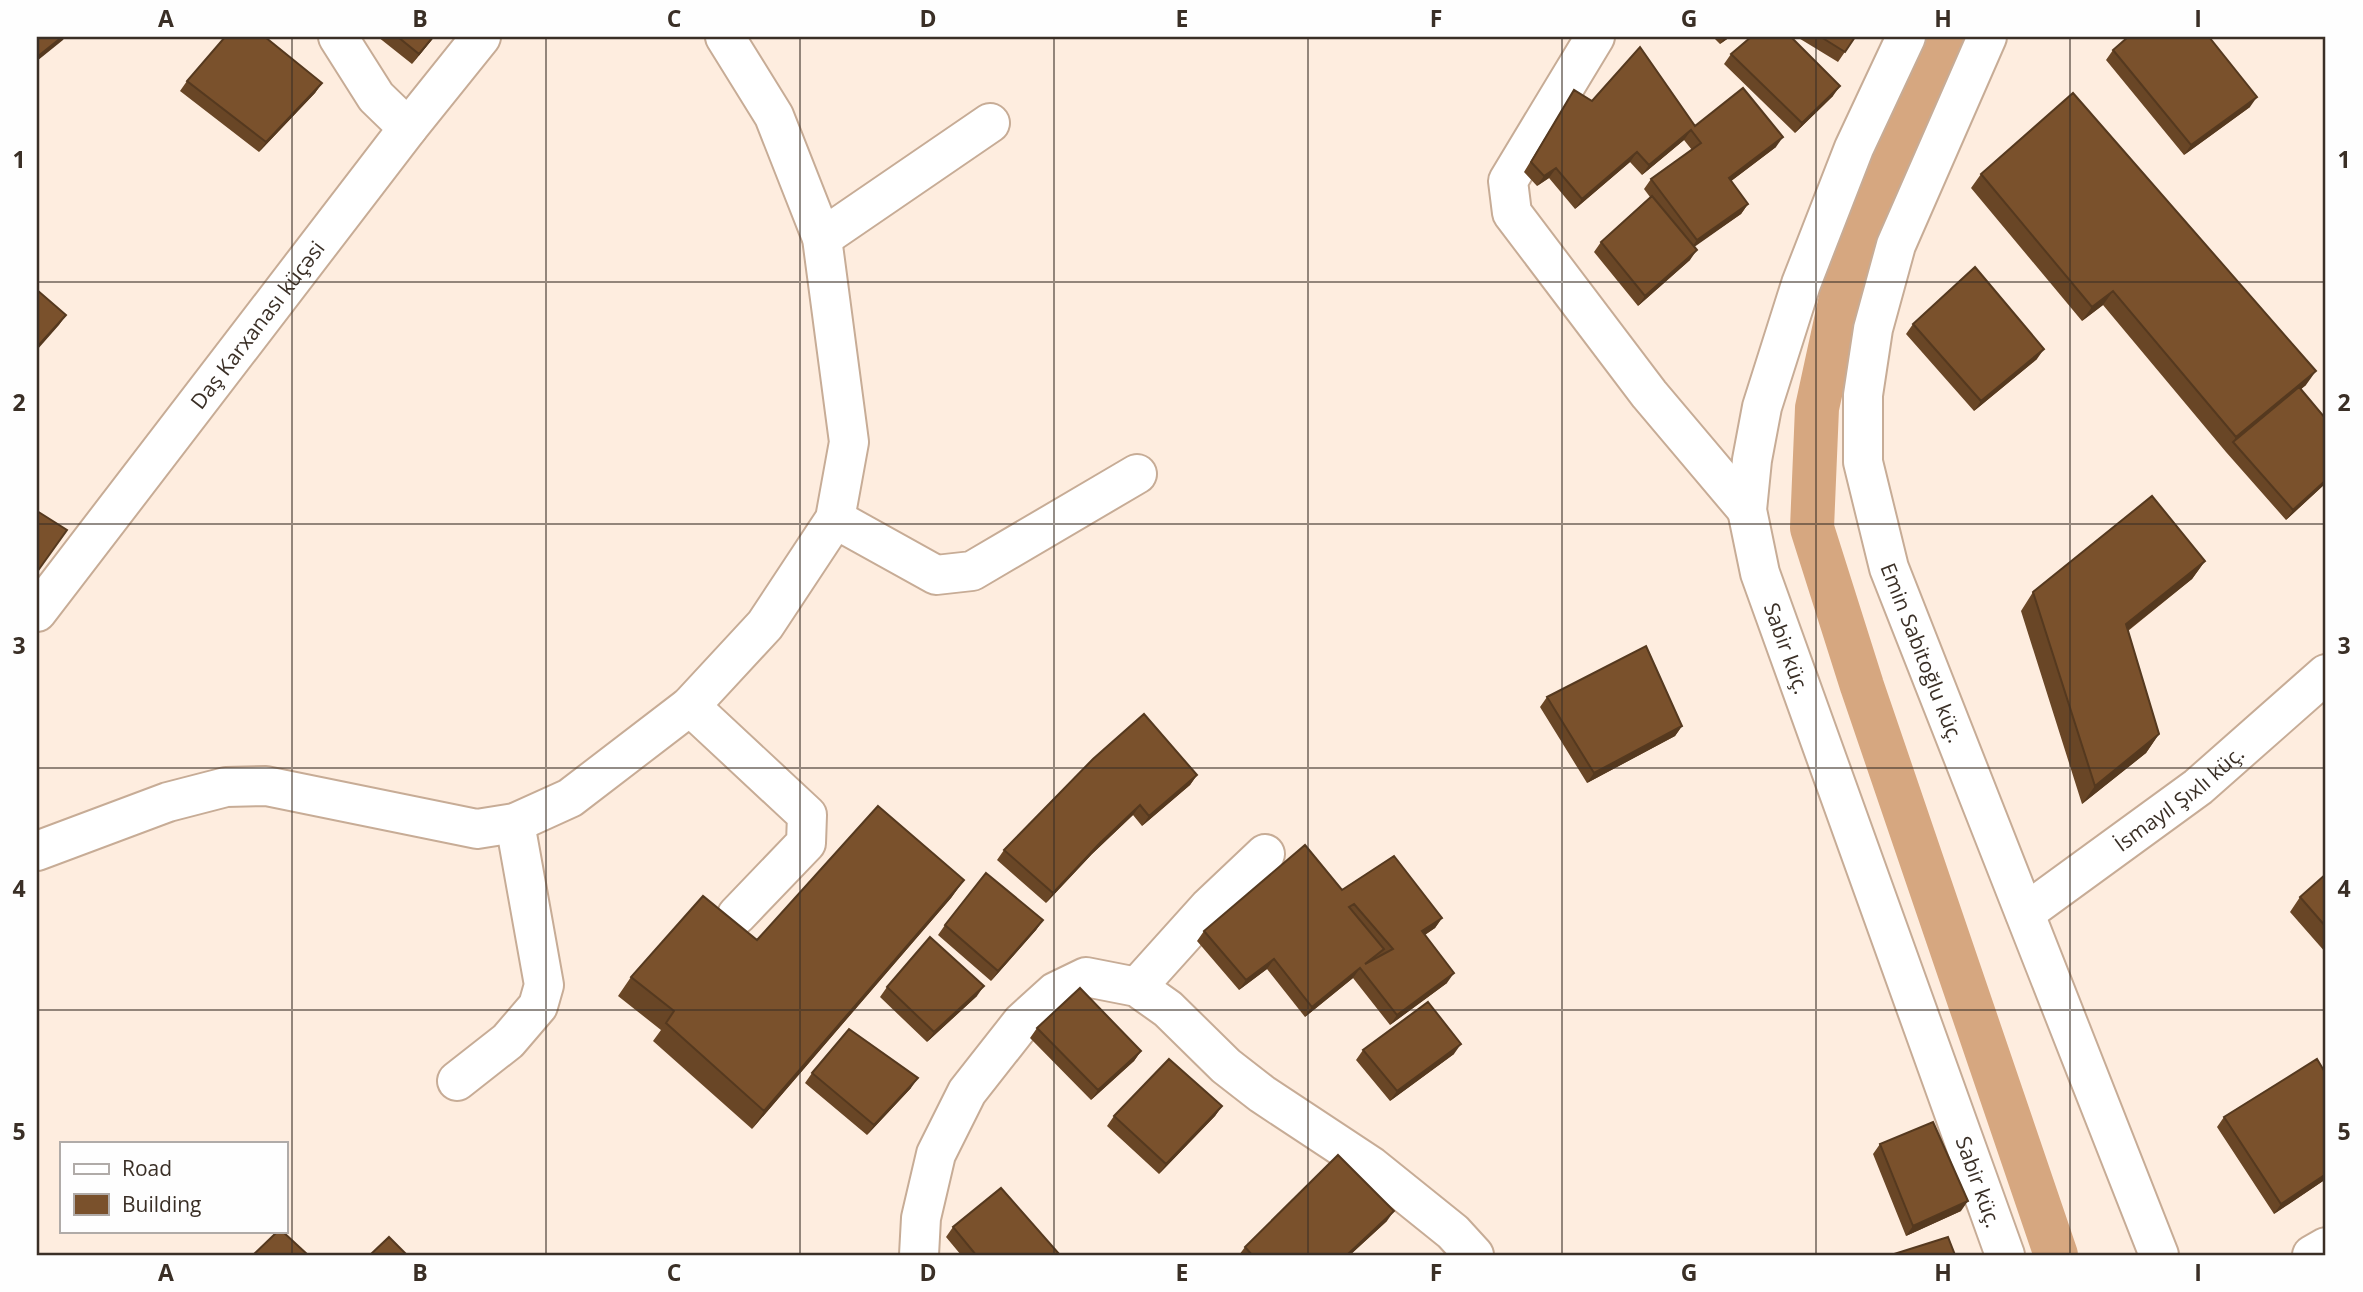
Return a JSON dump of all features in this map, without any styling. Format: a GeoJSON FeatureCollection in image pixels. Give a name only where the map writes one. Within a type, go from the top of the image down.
{"type":"FeatureCollection","features":[{"type":"Feature","properties":{"kind":"street"},"geometry":{"type":"LineString","coordinates":[[338,37],[376,97],[408,128]]}},
{"type":"Feature","properties":{"kind":"street","name":"Daş Karxanası küçəsi"},"geometry":{"type":"LineString","coordinates":[[37,612],[408,128],[481,37]]}},
{"type":"Feature","properties":{"kind":"street"},"geometry":{"type":"LineString","coordinates":[[37,851],[168,802],[226,787],[266,786],[477,829],[515,823],[570,797],[690,706],[765,625],[835,519],[849,442],[822,238],[774,116],[725,37]]}},
{"type":"Feature","properties":{"kind":"street"},"geometry":{"type":"LineString","coordinates":[[1595,37],[1508,181],[1512,213],[1649,394],[1748,510]]}},
{"type":"Feature","properties":{"kind":"street","name":"Sabir küç."},"geometry":{"type":"LineString","coordinates":[[1906,37],[1854,148],[1801,284],[1762,407],[1752,460],[1748,510],[1760,573],[2005,1255]]}},
{"type":"Feature","properties":{"kind":"street","name":"Emin Sabitoğlu küç."},"geometry":{"type":"LineString","coordinates":[[1987,37],[1896,245],[1873,329],[1863,395],[1864,462],[1889,568],[2159,1255]]}},
{"type":"Feature","properties":{"kind":"street"},"geometry":{"type":"LineString","coordinates":[[822,238],[990,123]]}},
{"type":"Feature","properties":{"kind":"street"},"geometry":{"type":"LineString","coordinates":[[835,519],[936,575],[972,571],[1137,474]]}},
{"type":"Feature","properties":{"kind":"street","name":"İsmayıl Şıxlı küç."},"geometry":{"type":"LineString","coordinates":[[2025,913],[2198,787],[2326,674]]}},
{"type":"Feature","properties":{"kind":"street"},"geometry":{"type":"LineString","coordinates":[[690,706],[807,815],[806,843],[737,915]]}},
{"type":"Feature","properties":{"kind":"street"},"geometry":{"type":"LineString","coordinates":[[457,1082],[508,1041],[538,1006],[544,985],[515,823]]}},
{"type":"Feature","properties":{"kind":"street"},"geometry":{"type":"LineString","coordinates":[[1137,987],[1209,907],[1265,854]]}},
{"type":"Feature","properties":{"kind":"street"},"geometry":{"type":"LineString","coordinates":[[919,1255],[921,1218],[936,1154],[967,1092],[1022,1022],[1055,992],[1086,977],[1137,987],[1168,1009],[1226,1066],[1262,1094],[1371,1166],[1453,1232],[1474,1255]]}},
{"type":"Feature","properties":{"kind":"street"},"geometry":{"type":"LineString","coordinates":[[2312,1255],[2326,1247]]}},
{"type":"Feature","properties":{"kind":"building"},"geometry":{"type":"Polygon","coordinates":[[[37,37],[62,37],[37,57],[37,37]]]}},
{"type":"Feature","properties":{"kind":"building"},"geometry":{"type":"Polygon","coordinates":[[[225,37],[265,37],[322,83],[266,142],[187,81],[225,37]]]}},
{"type":"Feature","properties":{"kind":"building"},"geometry":{"type":"Polygon","coordinates":[[[398,37],[433,37],[419,54],[398,37]]]}},
{"type":"Feature","properties":{"kind":"building"},"geometry":{"type":"Polygon","coordinates":[[[1751,37],[1791,37],[1840,86],[1802,123],[1731,54],[1751,37]]]}},
{"type":"Feature","properties":{"kind":"building"},"geometry":{"type":"Polygon","coordinates":[[[1821,37],[1855,37],[1845,52],[1821,37]]]}},
{"type":"Feature","properties":{"kind":"building"},"geometry":{"type":"Polygon","coordinates":[[[2128,37],[2209,37],[2257,97],[2191,145],[2113,50],[2128,37]]]}},
{"type":"Feature","properties":{"kind":"building"},"geometry":{"type":"Polygon","coordinates":[[[1640,47],[1695,126],[1743,88],[1783,137],[1729,178],[1748,204],[1697,240],[1651,179],[1701,143],[1691,130],[1649,165],[1637,152],[1582,199],[1556,168],[1544,176],[1531,162],[1574,90],[1592,101],[1640,47]]]}},
{"type":"Feature","properties":{"kind":"building"},"geometry":{"type":"Polygon","coordinates":[[[2073,93],[2316,371],[2236,437],[2113,291],[2092,307],[1981,174],[2073,93]]]}},
{"type":"Feature","properties":{"kind":"building"},"geometry":{"type":"Polygon","coordinates":[[[1652,196],[1697,250],[1645,296],[1601,242],[1652,196]]]}},
{"type":"Feature","properties":{"kind":"building"},"geometry":{"type":"Polygon","coordinates":[[[1975,267],[2044,349],[1981,401],[1913,324],[1975,267]]]}},
{"type":"Feature","properties":{"kind":"building"},"geometry":{"type":"Polygon","coordinates":[[[37,290],[66,315],[37,347],[37,290]]]}},
{"type":"Feature","properties":{"kind":"building"},"geometry":{"type":"Polygon","coordinates":[[[2299,387],[2326,419],[2326,480],[2293,510],[2233,442],[2299,387]]]}},
{"type":"Feature","properties":{"kind":"building"},"geometry":{"type":"Polygon","coordinates":[[[2152,496],[2205,561],[2126,624],[2159,734],[2095,786],[2033,592],[2152,496]]]}},
{"type":"Feature","properties":{"kind":"building"},"geometry":{"type":"Polygon","coordinates":[[[37,511],[67,530],[37,572],[37,511]]]}},
{"type":"Feature","properties":{"kind":"building"},"geometry":{"type":"Polygon","coordinates":[[[1646,646],[1682,726],[1594,773],[1547,697],[1646,646]]]}},
{"type":"Feature","properties":{"kind":"building"},"geometry":{"type":"Polygon","coordinates":[[[1144,714],[1197,775],[1149,816],[1140,805],[1053,893],[1004,850],[1093,759],[1144,714]]]}},
{"type":"Feature","properties":{"kind":"building"},"geometry":{"type":"Polygon","coordinates":[[[878,806],[964,880],[764,1111],[666,1023],[674,1011],[631,977],[703,896],[757,940],[878,806]]]}},
{"type":"Feature","properties":{"kind":"building"},"geometry":{"type":"Polygon","coordinates":[[[1305,845],[1342,890],[1394,856],[1442,918],[1422,931],[1454,973],[1397,1015],[1360,968],[1312,1007],[1274,959],[1246,980],[1204,931],[1305,845]],[[1354,904],[1349,907],[1384,949],[1365,964],[1393,949],[1354,904]]]}},
{"type":"Feature","properties":{"kind":"building"},"geometry":{"type":"Polygon","coordinates":[[[986,873],[1043,920],[998,971],[945,925],[986,873]]]}},
{"type":"Feature","properties":{"kind":"building"},"geometry":{"type":"Polygon","coordinates":[[[2326,874],[2326,927],[2300,897],[2326,874]]]}},
{"type":"Feature","properties":{"kind":"building"},"geometry":{"type":"Polygon","coordinates":[[[930,937],[984,986],[934,1032],[887,987],[930,937]]]}},
{"type":"Feature","properties":{"kind":"building"},"geometry":{"type":"Polygon","coordinates":[[[1080,988],[1141,1051],[1098,1090],[1037,1028],[1080,988]]]}},
{"type":"Feature","properties":{"kind":"building"},"geometry":{"type":"Polygon","coordinates":[[[1428,1002],[1461,1044],[1397,1091],[1363,1050],[1428,1002]]]}},
{"type":"Feature","properties":{"kind":"building"},"geometry":{"type":"Polygon","coordinates":[[[849,1029],[918,1078],[874,1125],[812,1073],[849,1029]]]}},
{"type":"Feature","properties":{"kind":"building"},"geometry":{"type":"Polygon","coordinates":[[[1169,1059],[1222,1106],[1166,1164],[1114,1116],[1169,1059]]]}},
{"type":"Feature","properties":{"kind":"building"},"geometry":{"type":"Polygon","coordinates":[[[2317,1059],[2326,1074],[2326,1174],[2281,1204],[2224,1117],[2317,1059]]]}},
{"type":"Feature","properties":{"kind":"building"},"geometry":{"type":"Polygon","coordinates":[[[1933,1122],[1968,1201],[1913,1226],[1880,1144],[1933,1122]]]}},
{"type":"Feature","properties":{"kind":"building"},"geometry":{"type":"Polygon","coordinates":[[[1338,1155],[1394,1211],[1347,1255],[1252,1255],[1245,1247],[1338,1155]]]}},
{"type":"Feature","properties":{"kind":"building"},"geometry":{"type":"Polygon","coordinates":[[[1001,1188],[1060,1255],[976,1255],[953,1227],[1001,1188]]]}},
{"type":"Feature","properties":{"kind":"building"},"geometry":{"type":"Polygon","coordinates":[[[277,1232],[283,1232],[308,1255],[253,1255],[277,1232]]]}},
{"type":"Feature","properties":{"kind":"building"},"geometry":{"type":"Polygon","coordinates":[[[389,1237],[407,1255],[370,1255],[389,1237]]]}},
{"type":"Feature","properties":{"kind":"building"},"geometry":{"type":"Polygon","coordinates":[[[1948,1237],[1955,1255],[1891,1255],[1948,1237]]]}},
{"type":"Feature","properties":{"kind":"waterway"},"geometry":{"type":"LineString","coordinates":[[1945,37],[1905,125],[1847,270],[1817,408],[1812,528],[1862,686],[2056,1255]]}}]}
